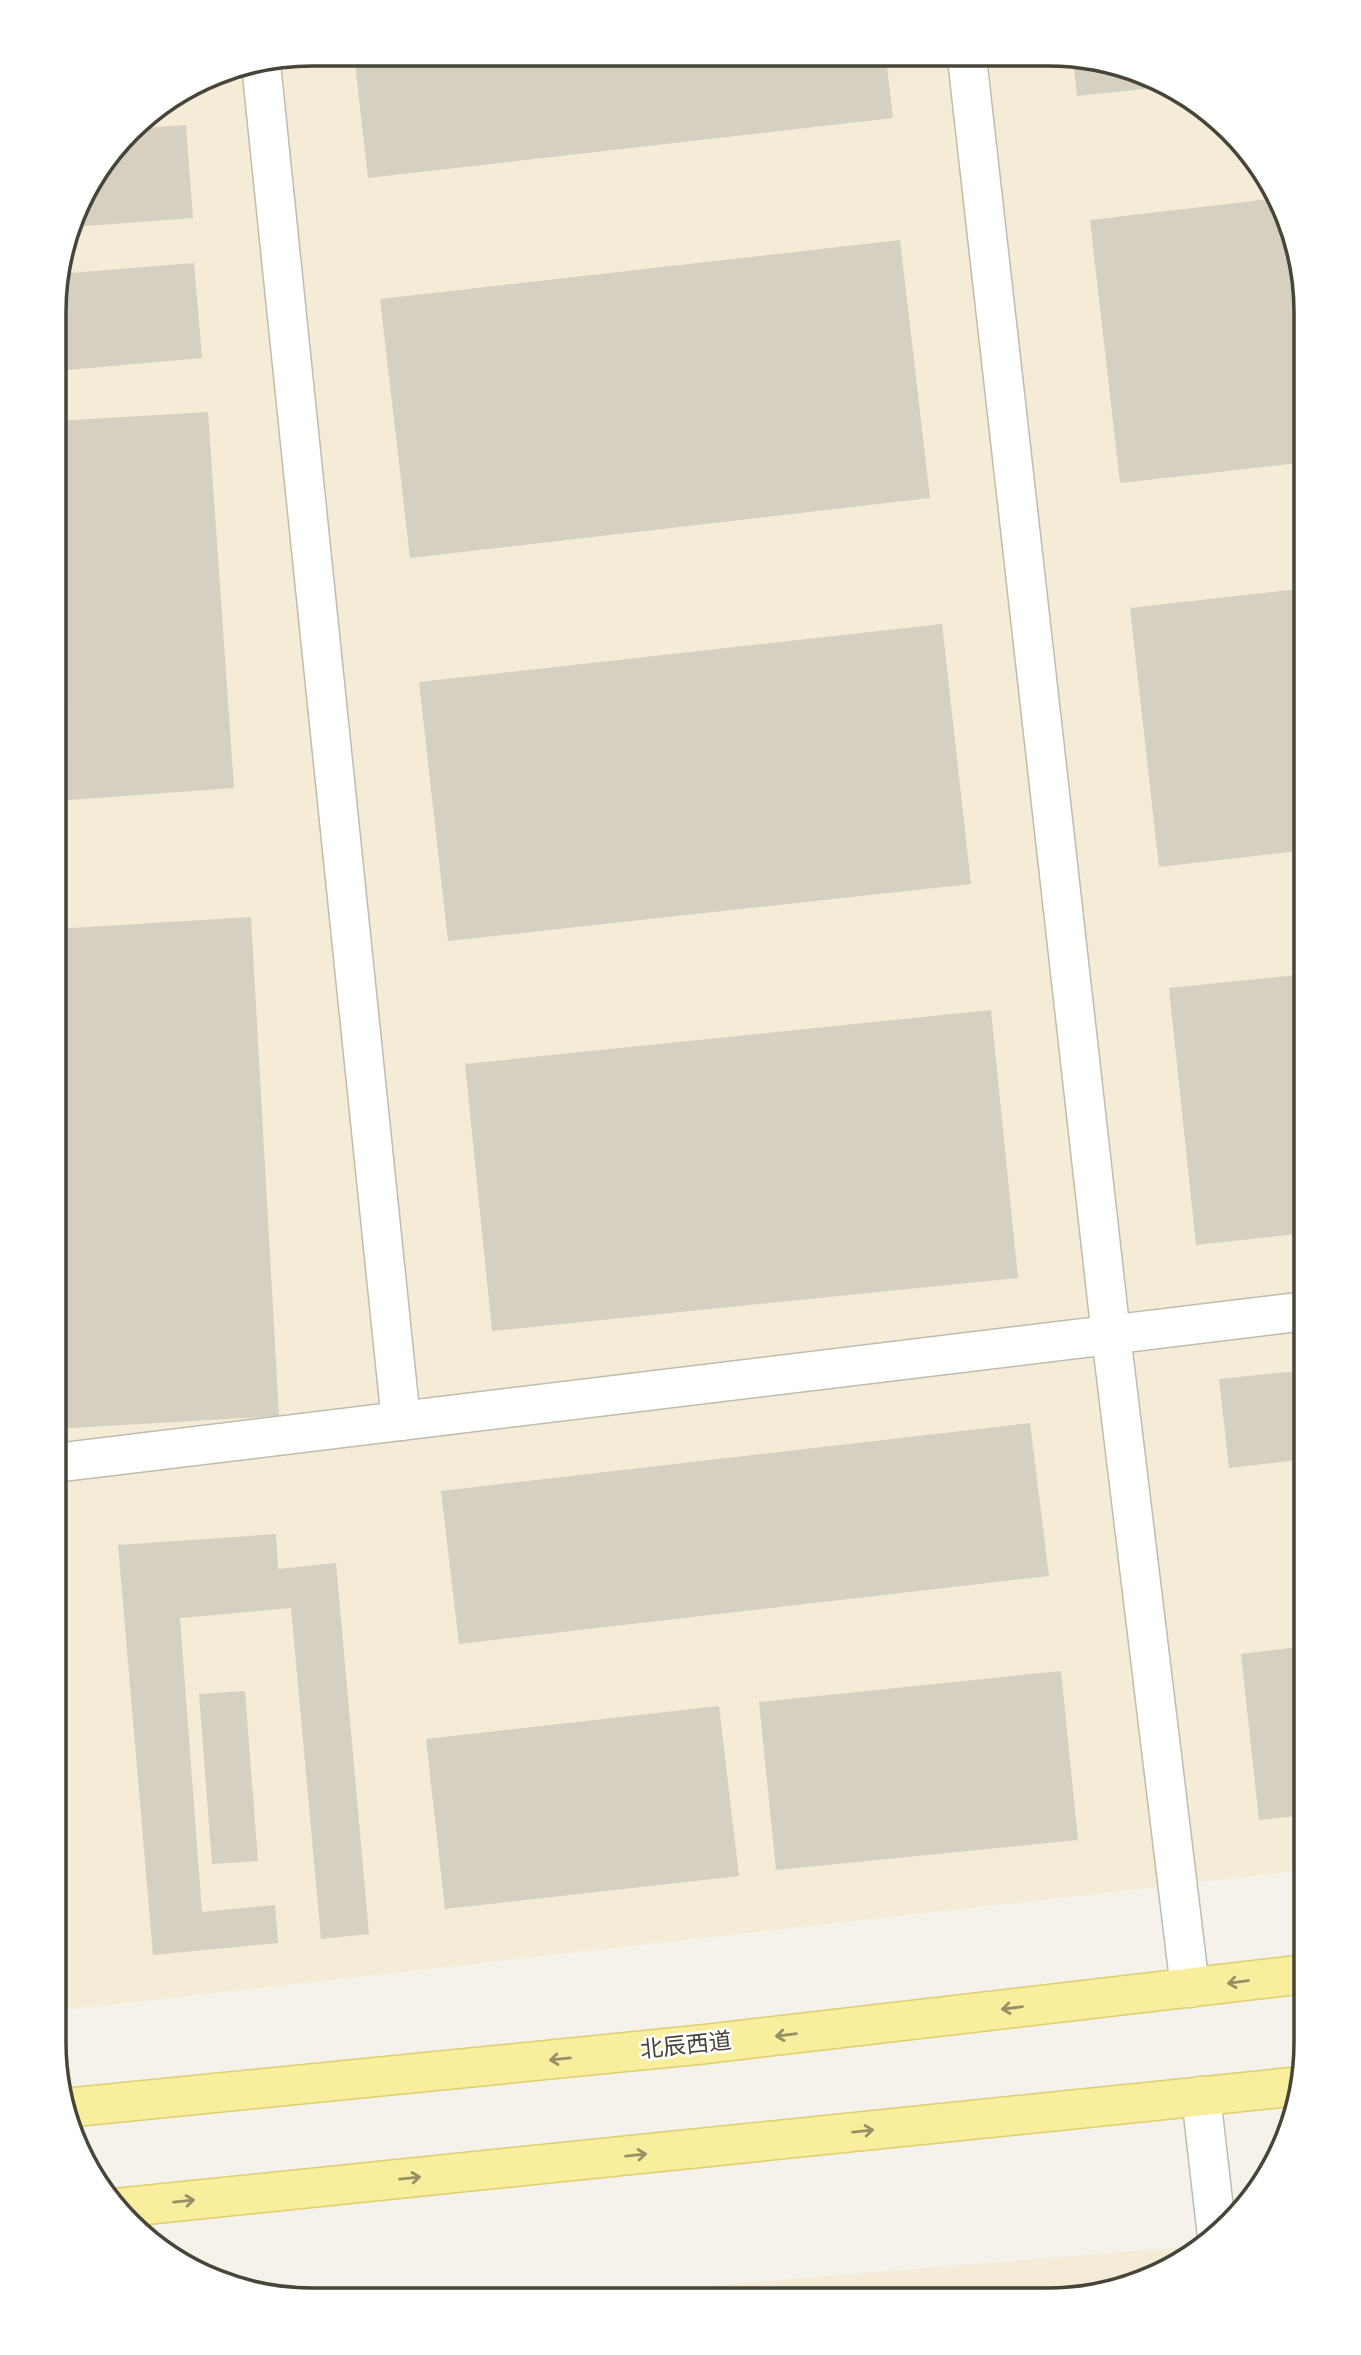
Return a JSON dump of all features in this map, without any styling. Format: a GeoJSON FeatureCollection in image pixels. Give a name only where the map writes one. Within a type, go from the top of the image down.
{"type":"FeatureCollection","features":[{"type":"Feature","properties":{"kind":"main road","name":"北辰西道"},"geometry":{"type":"LineString","coordinates":[[75,2107],[706,2044],[1294,1975]]}},
{"type":"Feature","properties":{"kind":"main road"},"geometry":{"type":"LineString","coordinates":[[129,2207],[1291,2086]]}},
{"type":"Feature","properties":{"kind":"lane"},"geometry":{"type":"LineString","coordinates":[[968,66],[1111,1335],[1189,1988]]}},
{"type":"Feature","properties":{"kind":"lane"},"geometry":{"type":"LineString","coordinates":[[262,72],[401,1421]]}},
{"type":"Feature","properties":{"kind":"lane"},"geometry":{"type":"LineString","coordinates":[[66,1462],[1294,1312]]}},
{"type":"Feature","properties":{"kind":"lane"},"geometry":{"type":"LineString","coordinates":[[1201,2096],[1216,2224]]}},
{"type":"Feature","properties":{"kind":"shaded area"},"geometry":{"type":"Polygon","coordinates":[[[296,67],[1065,67],[1112,75],[1143,85],[1172,99],[1223,138],[1262,189],[1276,218],[1286,249],[1294,296],[1294,1871],[66,2010],[67,296],[75,249],[85,218],[99,189],[138,138],[189,99],[218,85],[249,75],[296,67]]]}},
{"type":"Feature","properties":{"kind":"shaded area"},"geometry":{"type":"Polygon","coordinates":[[[1185,2247],[1143,2270],[1097,2284],[1065,2288],[682,2288],[1185,2247]]]}},
{"type":"Feature","properties":{"kind":"building"},"geometry":{"type":"Polygon","coordinates":[[[887,66],[893,118],[368,178],[355,67],[887,66]]]}},
{"type":"Feature","properties":{"kind":"building"},"geometry":{"type":"Polygon","coordinates":[[[1074,68],[1097,71],[1150,88],[1077,96],[1074,68]]]}},
{"type":"Feature","properties":{"kind":"building"},"geometry":{"type":"Polygon","coordinates":[[[186,125],[193,218],[82,226],[99,189],[127,150],[149,128],[186,125]]]}},
{"type":"Feature","properties":{"kind":"building"},"geometry":{"type":"Polygon","coordinates":[[[1267,199],[1286,249],[1294,296],[1294,463],[1120,483],[1090,220],[1267,199]]]}},
{"type":"Feature","properties":{"kind":"building"},"geometry":{"type":"Polygon","coordinates":[[[900,240],[930,498],[410,558],[380,299],[900,240]]]}},
{"type":"Feature","properties":{"kind":"building"},"geometry":{"type":"Polygon","coordinates":[[[194,263],[202,358],[66,370],[66,312],[70,273],[194,263]]]}},
{"type":"Feature","properties":{"kind":"building"},"geometry":{"type":"Polygon","coordinates":[[[208,412],[234,788],[66,800],[66,420],[208,412]]]}},
{"type":"Feature","properties":{"kind":"building"},"geometry":{"type":"Polygon","coordinates":[[[1294,589],[1294,851],[1159,867],[1130,608],[1294,589]]]}},
{"type":"Feature","properties":{"kind":"building"},"geometry":{"type":"Polygon","coordinates":[[[942,624],[971,884],[448,941],[419,682],[942,624]]]}},
{"type":"Feature","properties":{"kind":"building"},"geometry":{"type":"Polygon","coordinates":[[[251,917],[279,1416],[66,1428],[66,928],[251,917]]]}},
{"type":"Feature","properties":{"kind":"building"},"geometry":{"type":"Polygon","coordinates":[[[1294,975],[1294,1234],[1196,1245],[1169,988],[1294,975]]]}},
{"type":"Feature","properties":{"kind":"building"},"geometry":{"type":"Polygon","coordinates":[[[991,1010],[1018,1278],[492,1331],[465,1064],[991,1010]]]}},
{"type":"Feature","properties":{"kind":"building"},"geometry":{"type":"Polygon","coordinates":[[[1294,1371],[1294,1460],[1229,1468],[1219,1379],[1294,1371]]]}},
{"type":"Feature","properties":{"kind":"building"},"geometry":{"type":"Polygon","coordinates":[[[1030,1423],[1049,1576],[459,1644],[441,1491],[1030,1423]]]}},
{"type":"Feature","properties":{"kind":"building"},"geometry":{"type":"Polygon","coordinates":[[[276,1534],[278,1569],[336,1563],[369,1934],[321,1939],[291,1608],[180,1618],[202,1912],[275,1905],[278,1943],[153,1955],[118,1545],[276,1534]]]}},
{"type":"Feature","properties":{"kind":"building"},"geometry":{"type":"Polygon","coordinates":[[[1294,1647],[1294,1816],[1259,1820],[1241,1654],[1294,1647]]]}},
{"type":"Feature","properties":{"kind":"building"},"geometry":{"type":"Polygon","coordinates":[[[1061,1671],[1078,1840],[776,1870],[759,1702],[1061,1671]]]}},
{"type":"Feature","properties":{"kind":"building"},"geometry":{"type":"Polygon","coordinates":[[[245,1691],[258,1861],[212,1864],[199,1694],[245,1691]]]}},
{"type":"Feature","properties":{"kind":"building"},"geometry":{"type":"Polygon","coordinates":[[[719,1706],[739,1876],[445,1909],[426,1739],[719,1706]]]}}]}
